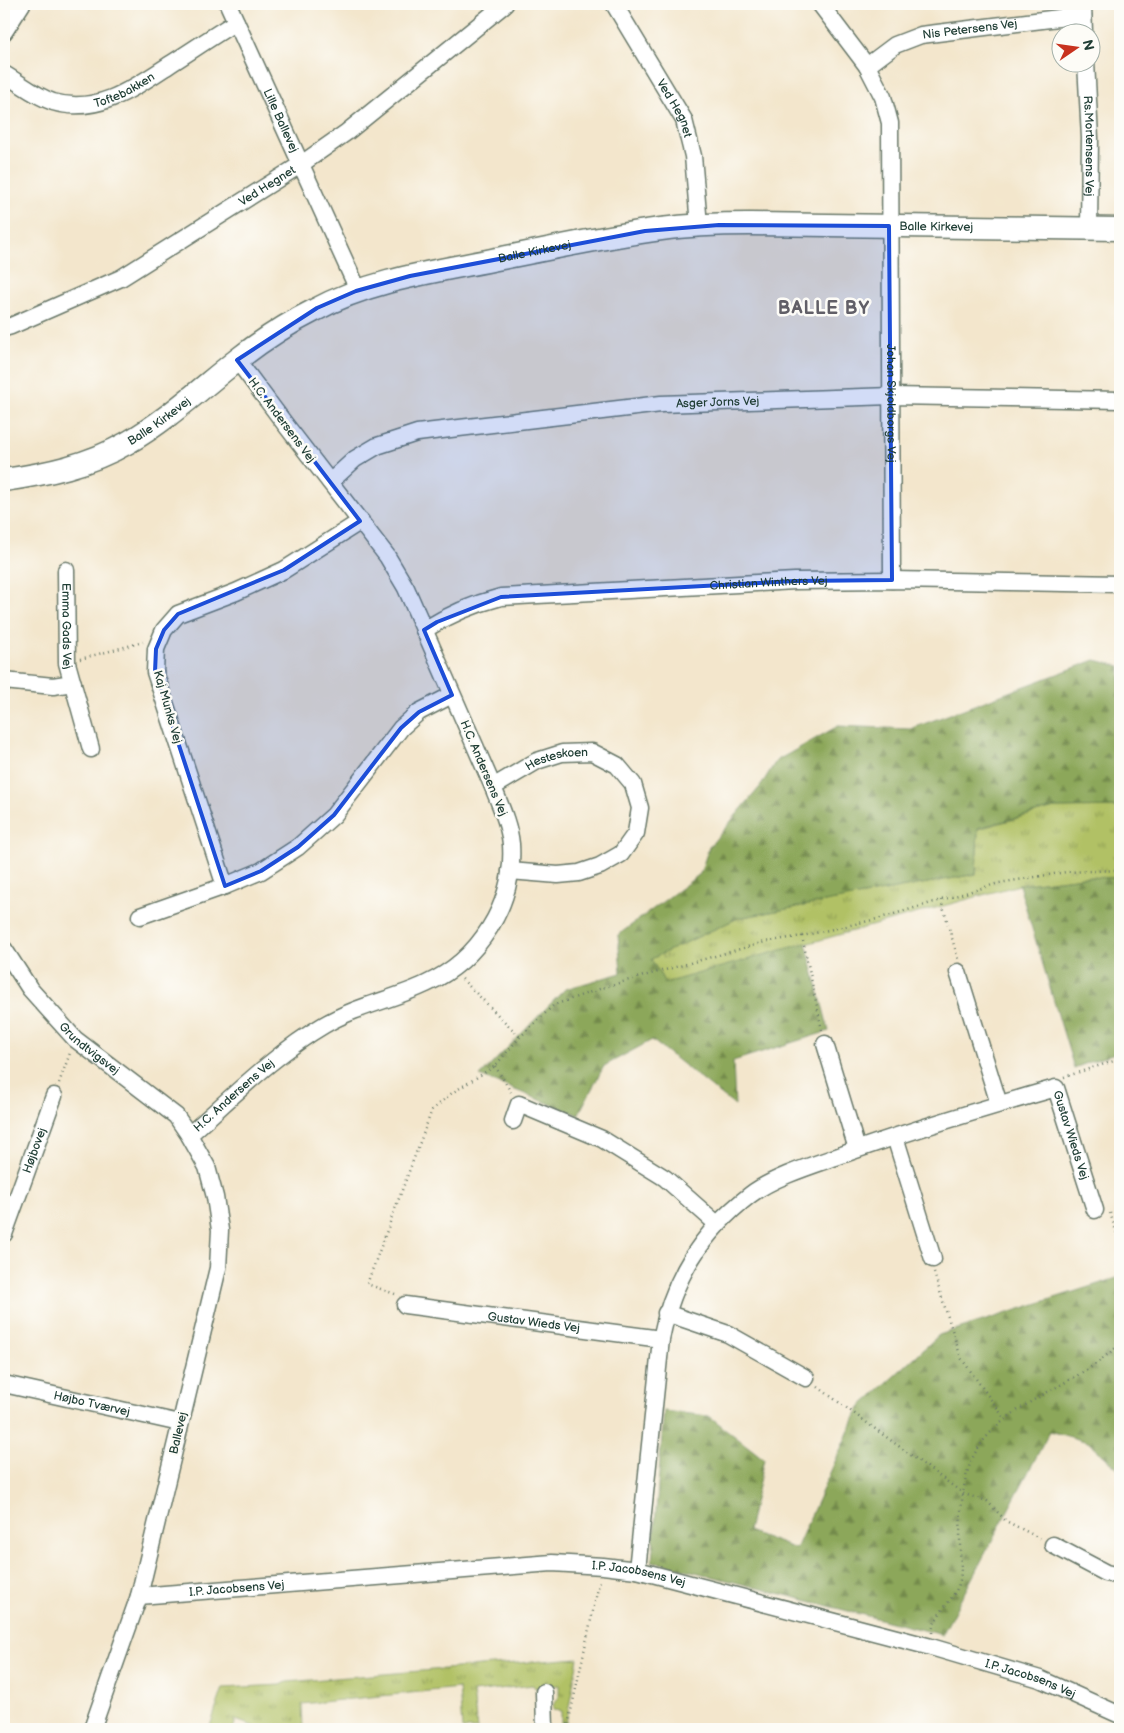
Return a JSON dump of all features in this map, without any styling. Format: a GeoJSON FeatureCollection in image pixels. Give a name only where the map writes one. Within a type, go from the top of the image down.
{"type":"FeatureCollection","features":[{"type":"Feature","properties":{"kind":"street"},"geometry":{"type":"LineString","coordinates":[[4,32],[22,4]]}},
{"type":"Feature","properties":{"kind":"street","name":"Lille Ballevej"},"geometry":{"type":"LineString","coordinates":[[228,4],[354,281],[356,291]]}},
{"type":"Feature","properties":{"kind":"street","name":"Ved Hegnet"},"geometry":{"type":"LineString","coordinates":[[4,328],[121,278],[300,164],[347,132],[505,4]]}},
{"type":"Feature","properties":{"kind":"street","name":"Ved Hegnet"},"geometry":{"type":"LineString","coordinates":[[614,4],[684,120],[693,156],[699,225]]}},
{"type":"Feature","properties":{"kind":"street"},"geometry":{"type":"LineString","coordinates":[[820,4],[867,66],[883,97],[890,123],[889,226]]}},
{"type":"Feature","properties":{"kind":"street"},"geometry":{"type":"LineString","coordinates":[[1083,9],[1084,22]]}},
{"type":"Feature","properties":{"kind":"street","name":"Nis Petersens Vej"},"geometry":{"type":"LineString","coordinates":[[867,66],[895,45],[921,35],[1083,9]]}},
{"type":"Feature","properties":{"kind":"street","name":"Toftebakken"},"geometry":{"type":"LineString","coordinates":[[4,74],[53,102],[73,105],[96,103],[131,90],[236,22]]}},
{"type":"Feature","properties":{"kind":"street","name":"Rs.Mortensens Vej"},"geometry":{"type":"LineString","coordinates":[[1087,72],[1090,138],[1089,229]]}},
{"type":"Feature","properties":{"kind":"street","name":"Balle Kirkevej"},"geometry":{"type":"LineString","coordinates":[[4,480],[41,475],[85,463],[126,444],[167,418],[237,360],[282,328],[317,308],[356,291],[410,276],[594,240],[652,230],[699,225],[750,224],[1120,230]]}},
{"type":"Feature","properties":{"kind":"street","name":"Johan Skjoldborgs Vej"},"geometry":{"type":"LineString","coordinates":[[889,226],[892,580]]}},
{"type":"Feature","properties":{"kind":"street","name":"H.C. Andersens Vej"},"geometry":{"type":"LineString","coordinates":[[189,1135],[290,1048],[324,1024],[366,1005],[425,984],[452,970],[472,952],[490,928],[503,901],[510,871],[508,828],[493,787],[406,588],[387,556],[237,360]]}},
{"type":"Feature","properties":{"kind":"street","name":"Asger Jorns Vej"},"geometry":{"type":"LineString","coordinates":[[330,482],[355,459],[377,446],[417,432],[661,404],[891,396],[1120,400]]}},
{"type":"Feature","properties":{"kind":"street","name":"Kaj Munks Vej"},"geometry":{"type":"LineString","coordinates":[[225,886],[156,672],[156,649],[164,630],[178,614],[236,592],[284,570],[360,522]]}},
{"type":"Feature","properties":{"kind":"street","name":"Emma Gads Vej"},"geometry":{"type":"LineString","coordinates":[[66,570],[67,663],[91,749]]}},
{"type":"Feature","properties":{"kind":"street","name":"Christian Winthers Vej"},"geometry":{"type":"LineString","coordinates":[[424,630],[437,622],[482,602],[501,597],[795,581],[892,580],[1120,584]]}},
{"type":"Feature","properties":{"kind":"street","name":"Emma Gads Vej"},"geometry":{"type":"LineString","coordinates":[[4,681],[53,686],[73,683]]}},
{"type":"Feature","properties":{"kind":"street"},"geometry":{"type":"LineString","coordinates":[[140,916],[225,886],[261,871],[298,847],[334,815],[401,728],[419,712],[452,695]]}},
{"type":"Feature","properties":{"kind":"street","name":"Hesteskoen"},"geometry":{"type":"LineString","coordinates":[[493,787],[537,761],[562,753],[592,752],[617,765],[633,784],[640,808],[636,833],[621,854],[600,866],[579,873],[558,875],[510,871]]}},
{"type":"Feature","properties":{"kind":"street","name":"Grundtvigsvej"},"geometry":{"type":"LineString","coordinates":[[4,949],[30,989],[75,1039],[176,1116],[189,1135]]}},
{"type":"Feature","properties":{"kind":"street"},"geometry":{"type":"LineString","coordinates":[[958,972],[999,1104]]}},
{"type":"Feature","properties":{"kind":"street"},"geometry":{"type":"LineString","coordinates":[[825,1044],[857,1149]]}},
{"type":"Feature","properties":{"kind":"street","name":"Gustav Wieds Vej"},"geometry":{"type":"LineString","coordinates":[[636,1570],[661,1339],[666,1313],[687,1265],[717,1224],[751,1194],[789,1174],[857,1149],[1056,1088],[1094,1210]]}},
{"type":"Feature","properties":{"kind":"street","name":"Højbovej"},"geometry":{"type":"LineString","coordinates":[[4,1234],[54,1096]]}},
{"type":"Feature","properties":{"kind":"street"},"geometry":{"type":"LineString","coordinates":[[513,1121],[519,1104],[602,1138],[665,1178],[717,1224]]}},
{"type":"Feature","properties":{"kind":"street","name":"Ballevej"},"geometry":{"type":"LineString","coordinates":[[92,1729],[140,1596],[218,1268],[220,1230],[215,1197],[206,1167],[189,1135]]}},
{"type":"Feature","properties":{"kind":"street"},"geometry":{"type":"LineString","coordinates":[[895,1137],[934,1259]]}},
{"type":"Feature","properties":{"kind":"street","name":"Gustav Wieds Vej"},"geometry":{"type":"LineString","coordinates":[[406,1305],[661,1339]]}},
{"type":"Feature","properties":{"kind":"street"},"geometry":{"type":"LineString","coordinates":[[666,1313],[728,1334],[806,1378]]}},
{"type":"Feature","properties":{"kind":"street","name":"Højbo Tværvej"},"geometry":{"type":"LineString","coordinates":[[4,1384],[180,1423]]}},
{"type":"Feature","properties":{"kind":"street"},"geometry":{"type":"LineString","coordinates":[[1053,1545],[1106,1573],[1120,1576]]}},
{"type":"Feature","properties":{"kind":"street","name":"I.P. Jacobsens Vej"},"geometry":{"type":"LineString","coordinates":[[140,1596],[552,1563],[636,1570],[931,1647],[1040,1679],[1120,1715]]}},
{"type":"Feature","properties":{"kind":"street"},"geometry":{"type":"LineString","coordinates":[[544,1692],[545,1729]]}},
{"type":"Feature","properties":{"kind":"path"},"geometry":{"type":"LineString","coordinates":[[67,663],[147,641],[156,649]]}},
{"type":"Feature","properties":{"kind":"path"},"geometry":{"type":"LineString","coordinates":[[406,1305],[402,1297],[367,1284],[432,1110],[452,1093],[495,1066],[554,1005],[608,986],[746,947],[877,919],[999,883],[1066,872],[1120,870]]}},
{"type":"Feature","properties":{"kind":"path"},"geometry":{"type":"LineString","coordinates":[[941,900],[959,962],[958,972]]}},
{"type":"Feature","properties":{"kind":"path"},"geometry":{"type":"LineString","coordinates":[[802,936],[825,1044]]}},
{"type":"Feature","properties":{"kind":"path"},"geometry":{"type":"LineString","coordinates":[[452,970],[520,1038]]}},
{"type":"Feature","properties":{"kind":"path"},"geometry":{"type":"LineString","coordinates":[[54,1096],[75,1039]]}},
{"type":"Feature","properties":{"kind":"path"},"geometry":{"type":"LineString","coordinates":[[1056,1088],[1061,1078],[1120,1059]]}},
{"type":"Feature","properties":{"kind":"path"},"geometry":{"type":"LineString","coordinates":[[495,1066],[519,1104]]}},
{"type":"Feature","properties":{"kind":"path"},"geometry":{"type":"LineString","coordinates":[[1094,1210],[1110,1212],[1120,1243]]}},
{"type":"Feature","properties":{"kind":"path"},"geometry":{"type":"LineString","coordinates":[[934,1259],[935,1276],[961,1358],[1005,1419]]}},
{"type":"Feature","properties":{"kind":"path"},"geometry":{"type":"LineString","coordinates":[[931,1647],[932,1625],[952,1599],[960,1580],[960,1523],[964,1494],[968,1469],[981,1441],[1005,1419],[1098,1363],[1120,1344]]}},
{"type":"Feature","properties":{"kind":"path"},"geometry":{"type":"LineString","coordinates":[[806,1378],[964,1494],[987,1501],[1006,1522],[1053,1545]]}},
{"type":"Feature","properties":{"kind":"path"},"geometry":{"type":"LineString","coordinates":[[567,1729],[603,1566]]}},
{"type":"Feature","properties":{"kind":"highlighted area"},"geometry":{"type":"Polygon","coordinates":[[[719,225],[889,226],[892,580],[795,581],[501,597],[437,622],[424,630],[452,695],[419,712],[401,728],[334,815],[298,847],[261,871],[225,886],[155,672],[156,649],[164,630],[178,614],[284,570],[360,521],[237,360],[317,308],[356,291],[410,276],[645,231],[719,225]]]}},
{"type":"Feature","properties":{"kind":"green space"},"geometry":{"type":"Polygon","coordinates":[[[1095,660],[1120,666],[1120,807],[1054,808],[978,828],[976,874],[738,918],[651,959],[665,983],[806,943],[829,1031],[733,1061],[735,1106],[652,1040],[604,1066],[578,1115],[480,1076],[565,989],[621,973],[618,935],[700,874],[709,847],[760,787],[776,761],[838,726],[910,729],[1095,660]]]}},
{"type":"Feature","properties":{"kind":"green space"},"geometry":{"type":"Polygon","coordinates":[[[1120,807],[1120,878],[1083,877],[1019,885],[665,983],[651,959],[738,918],[976,874],[978,829],[1054,808],[1120,807]]]}},
{"type":"Feature","properties":{"kind":"green space"},"geometry":{"type":"Polygon","coordinates":[[[1083,877],[1120,878],[1120,1051],[1074,1068],[1019,885],[1083,877]]]}},
{"type":"Feature","properties":{"kind":"green space"},"geometry":{"type":"Polygon","coordinates":[[[1120,1277],[1120,1470],[1088,1442],[1050,1431],[942,1635],[652,1561],[664,1411],[709,1416],[764,1459],[748,1531],[796,1549],[859,1408],[939,1335],[1120,1277]]]}},
{"type":"Feature","properties":{"kind":"green space"},"geometry":{"type":"Polygon","coordinates":[[[578,1658],[565,1729],[557,1729],[561,1727],[561,1711],[553,1710],[553,1705],[559,1697],[559,1685],[535,1688],[533,1685],[473,1692],[477,1729],[462,1729],[459,1688],[302,1704],[303,1729],[261,1729],[236,1720],[233,1729],[209,1729],[223,1688],[281,1685],[287,1682],[578,1658]]]}},
{"type":"Feature","properties":{"kind":"district","name":"BALLE BY"},"geometry":{"type":"Point","coordinates":[824,308]}}]}
